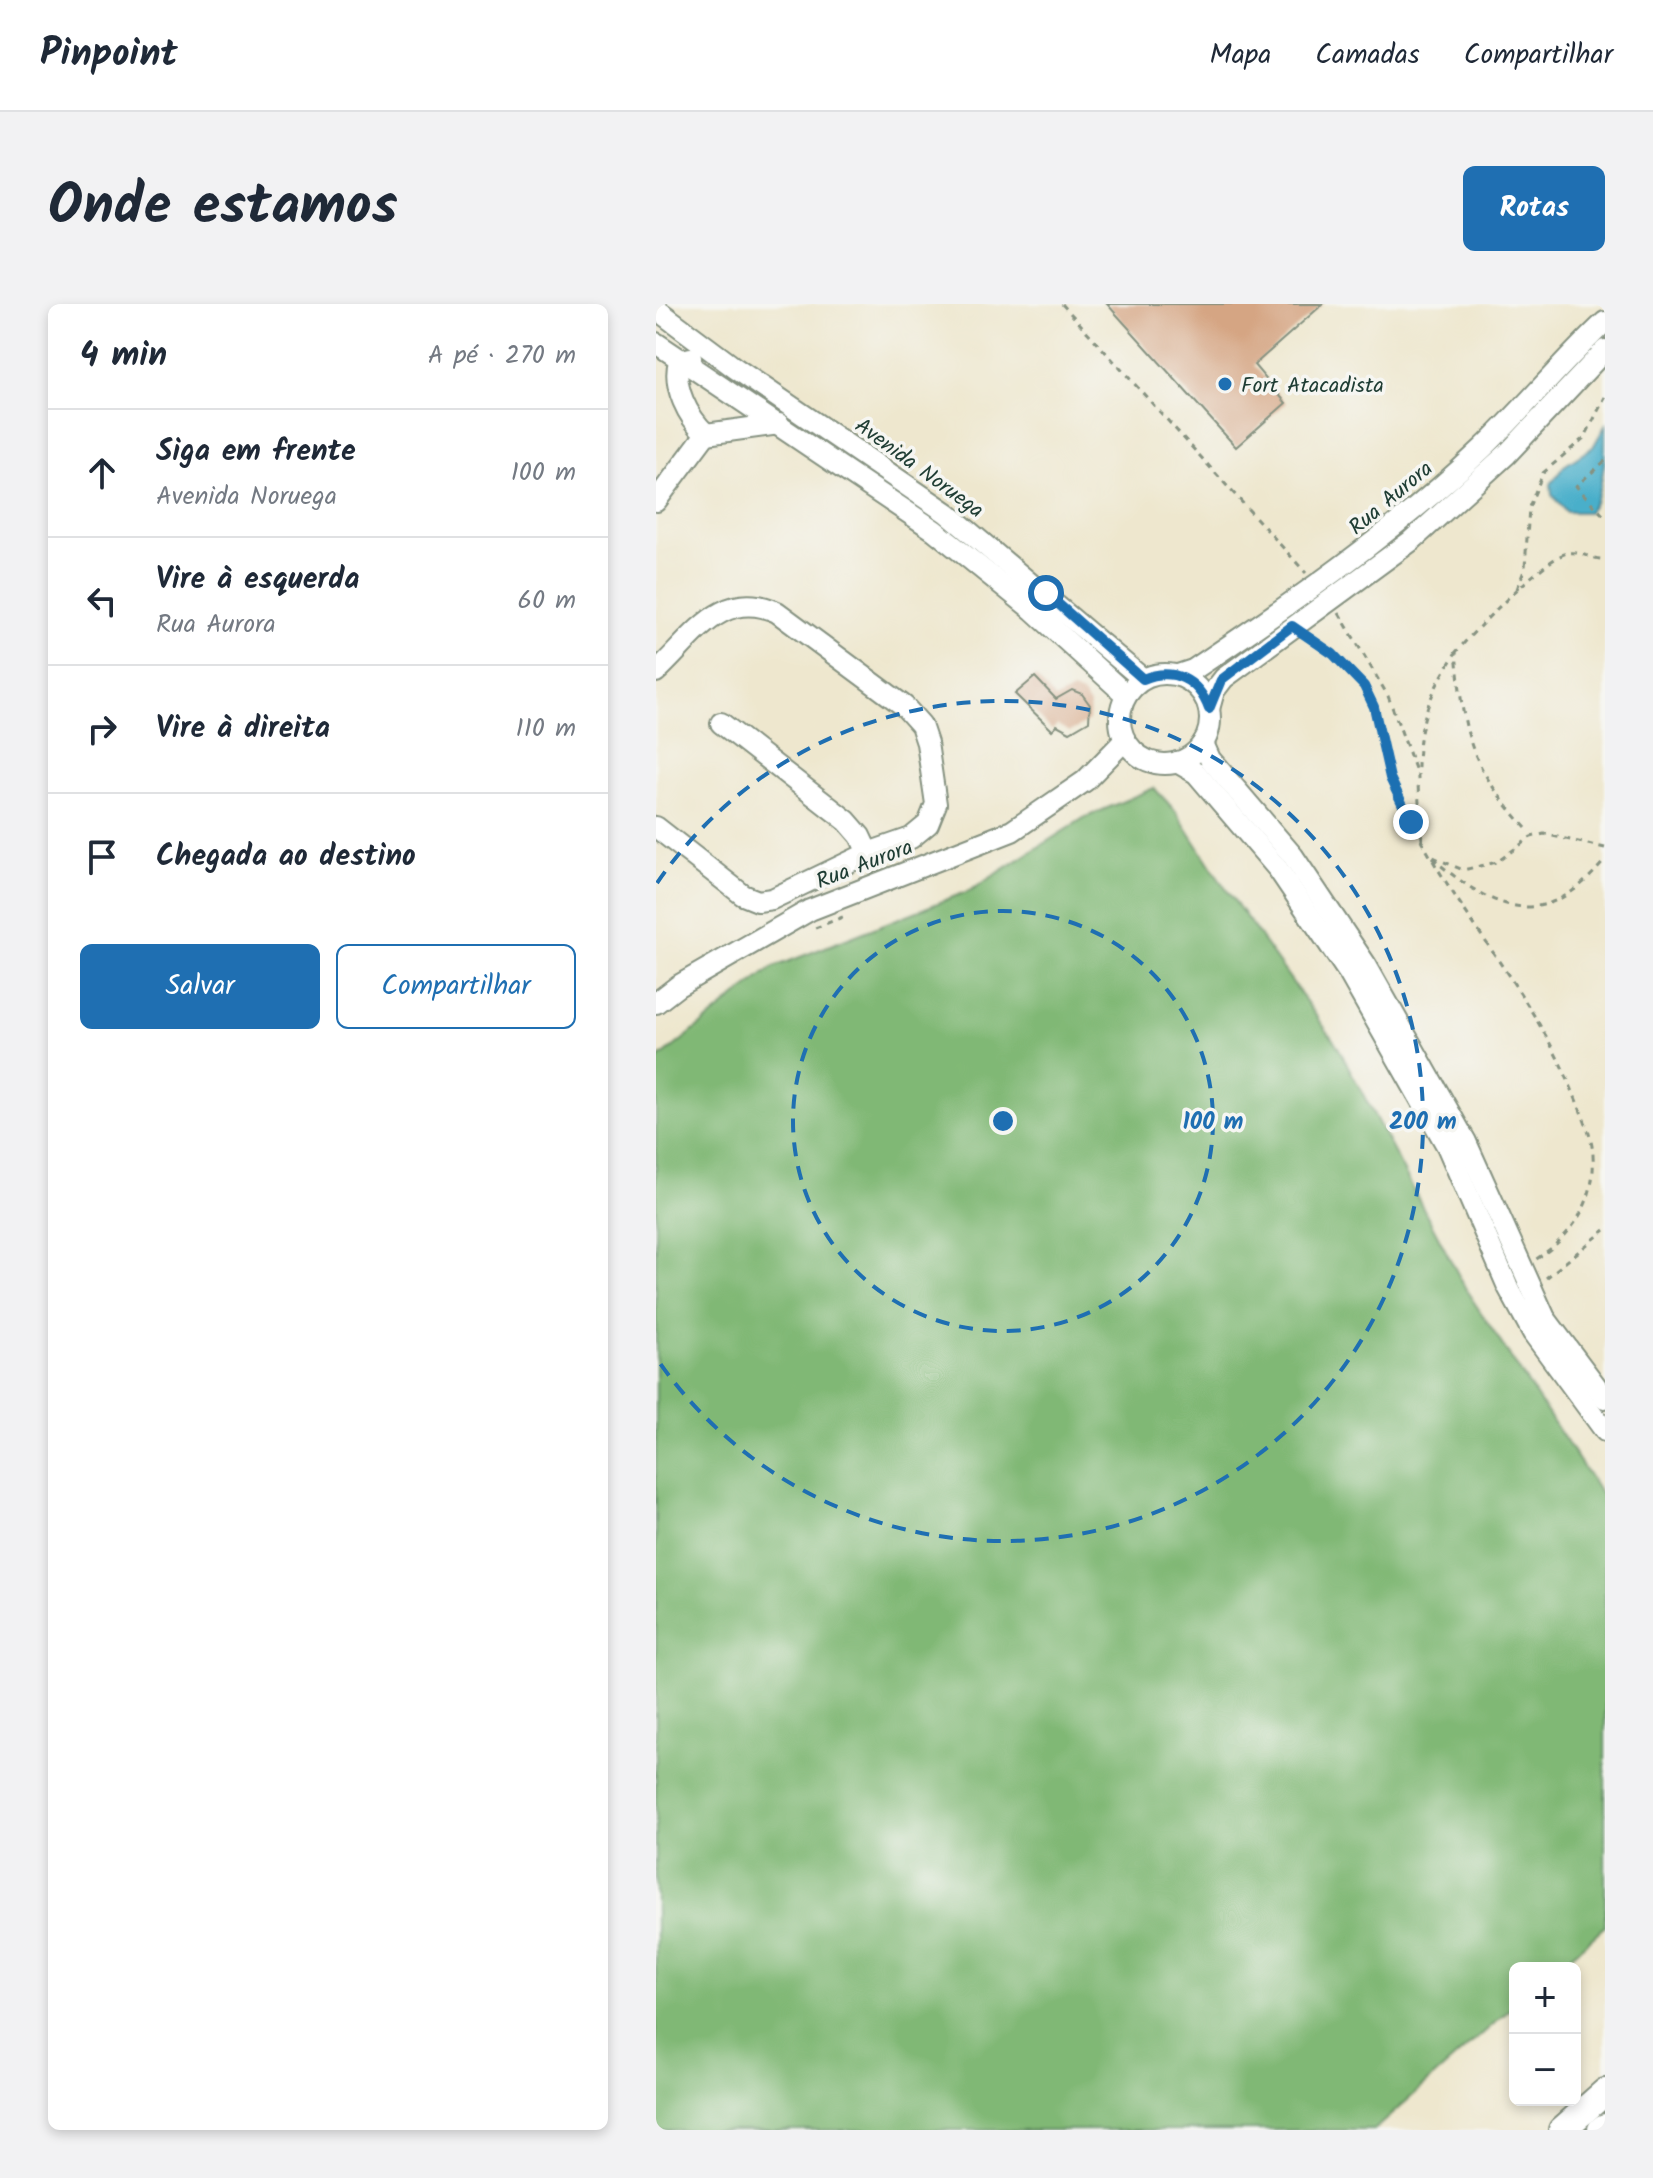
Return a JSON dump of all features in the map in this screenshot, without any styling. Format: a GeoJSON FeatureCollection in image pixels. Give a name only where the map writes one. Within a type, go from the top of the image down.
{"type":"FeatureCollection","features":[{"type":"Feature","properties":{"kind":"main road"},"geometry":{"type":"LineString","coordinates":[[1562,2130],[1605,2092]]}},
{"type":"Feature","properties":{"kind":"street","name":"Avenida Noruega"},"geometry":{"type":"LineString","coordinates":[[656,309],[935,505],[1046,593],[1143,679]]}},
{"type":"Feature","properties":{"kind":"street","name":"Rua Aurora"},"geometry":{"type":"LineString","coordinates":[[1209,709],[1221,680],[1292,626],[1323,592],[1484,447],[1567,357],[1605,322]]}},
{"type":"Feature","properties":{"kind":"street","name":"Avenida Noruega"},"geometry":{"type":"LineString","coordinates":[[656,343],[947,540],[1033,610],[1126,695]]}},
{"type":"Feature","properties":{"kind":"street","name":"Rua Aurora"},"geometry":{"type":"LineString","coordinates":[[1178,675],[1193,670],[1411,541],[1507,454],[1605,350]]}},
{"type":"Feature","properties":{"kind":"street"},"geometry":{"type":"LineString","coordinates":[[706,434],[691,419],[676,373],[679,361],[696,358],[770,407],[781,410],[787,402]]}},
{"type":"Feature","properties":{"kind":"street"},"geometry":{"type":"LineString","coordinates":[[656,501],[706,434],[779,424]]}},
{"type":"Feature","properties":{"kind":"street"},"geometry":{"type":"LineString","coordinates":[[846,469],[863,473],[919,514],[927,516],[935,505]]}},
{"type":"Feature","properties":{"kind":"street"},"geometry":{"type":"LineString","coordinates":[[656,672],[721,611],[736,603],[758,603],[777,612],[904,706],[921,725],[927,743],[936,804],[928,824],[911,838],[868,853],[772,899],[758,901],[743,895],[656,827]]}},
{"type":"Feature","properties":{"kind":"street"},"geometry":{"type":"LineString","coordinates":[[1167,673],[1178,675],[1198,688],[1209,709],[1208,732],[1196,752],[1177,762],[1151,762],[1131,750],[1119,717],[1126,695],[1143,679],[1167,673]]}},
{"type":"Feature","properties":{"kind":"street"},"geometry":{"type":"LineString","coordinates":[[721,723],[847,821],[860,836],[868,853]]}},
{"type":"Feature","properties":{"kind":"street","name":"Rua Aurora"},"geometry":{"type":"LineString","coordinates":[[656,1003],[678,986],[810,910],[1012,831],[1085,781],[1125,740]]}},
{"type":"Feature","properties":{"kind":"street"},"geometry":{"type":"LineString","coordinates":[[1203,743],[1210,759],[1293,856],[1379,987],[1466,1142],[1545,1318],[1605,1398]]}},
{"type":"Feature","properties":{"kind":"street"},"geometry":{"type":"LineString","coordinates":[[1177,762],[1196,773],[1278,869],[1350,975],[1447,1146],[1508,1287],[1533,1333],[1605,1431]]}},
{"type":"Feature","properties":{"kind":"path"},"geometry":{"type":"LineString","coordinates":[[1062,304],[1323,592],[1352,630],[1388,696],[1417,774]]}},
{"type":"Feature","properties":{"kind":"path"},"geometry":{"type":"LineString","coordinates":[[1516,592],[1525,568],[1529,507],[1543,473],[1585,437],[1605,397]]}},
{"type":"Feature","properties":{"kind":"path"},"geometry":{"type":"LineString","coordinates":[[1605,461],[1576,486],[1605,517]]}},
{"type":"Feature","properties":{"kind":"path"},"geometry":{"type":"LineString","coordinates":[[1422,842],[1417,774],[1431,698],[1456,652],[1486,616],[1552,557],[1580,552],[1605,559]]}},
{"type":"Feature","properties":{"kind":"path"},"geometry":{"type":"LineString","coordinates":[[1292,626],[1333,654],[1364,686],[1374,707],[1390,778],[1422,842],[1548,1037],[1589,1135],[1593,1154],[1591,1189],[1582,1216],[1561,1243],[1522,1268]]}},
{"type":"Feature","properties":{"kind":"path"},"geometry":{"type":"LineString","coordinates":[[1456,652],[1466,736],[1482,774],[1526,828]]}},
{"type":"Feature","properties":{"kind":"path"},"geometry":{"type":"LineString","coordinates":[[1430,855],[1463,870],[1497,862],[1531,837],[1544,834],[1605,848]]}},
{"type":"Feature","properties":{"kind":"path"},"geometry":{"type":"LineString","coordinates":[[1430,855],[1453,875],[1518,908],[1539,908],[1556,903],[1591,877],[1605,860]]}},
{"type":"Feature","properties":{"kind":"path"},"geometry":{"type":"LineString","coordinates":[[1531,1288],[1605,1230]]}},
{"type":"Feature","properties":{"kind":"green space"},"geometry":{"type":"Polygon","coordinates":[[[1154,788],[1175,810],[1219,879],[1337,1045],[1468,1293],[1605,1500],[1605,1926],[1564,1962],[1509,1962],[1509,2010],[1374,2130],[656,2130],[656,1061],[772,968],[971,890],[1084,818],[1154,788]]]}},
{"type":"Feature","properties":{"kind":"water"},"geometry":{"type":"Polygon","coordinates":[[[1605,426],[1603,472],[1594,504],[1588,512],[1566,512],[1552,495],[1551,484],[1564,466],[1593,447],[1605,426]]]}},
{"type":"Feature","properties":{"kind":"building","name":"Fort Atacadista"},"geometry":{"type":"Polygon","coordinates":[[[1107,304],[1323,304],[1254,365],[1286,403],[1236,447],[1107,304]]]}},
{"type":"Feature","properties":{"kind":"building"},"geometry":{"type":"Polygon","coordinates":[[[1035,677],[1056,699],[1072,690],[1082,694],[1090,705],[1089,721],[1070,732],[1057,725],[1052,730],[1015,694],[1035,677]]]}},
{"type":"Feature","properties":{"kind":"place","name":"Fort Atacadista"},"geometry":{"type":"Point","coordinates":[1225,384]}},
{"type":"Feature","properties":{"kind":"route"},"geometry":{"type":"LineString","coordinates":[[1046,593],[1143,679],[1155,674],[1178,675],[1198,688],[1209,709],[1221,680],[1292,626],[1333,654],[1364,686],[1382,735],[1390,778],[1411,822]]}}]}
